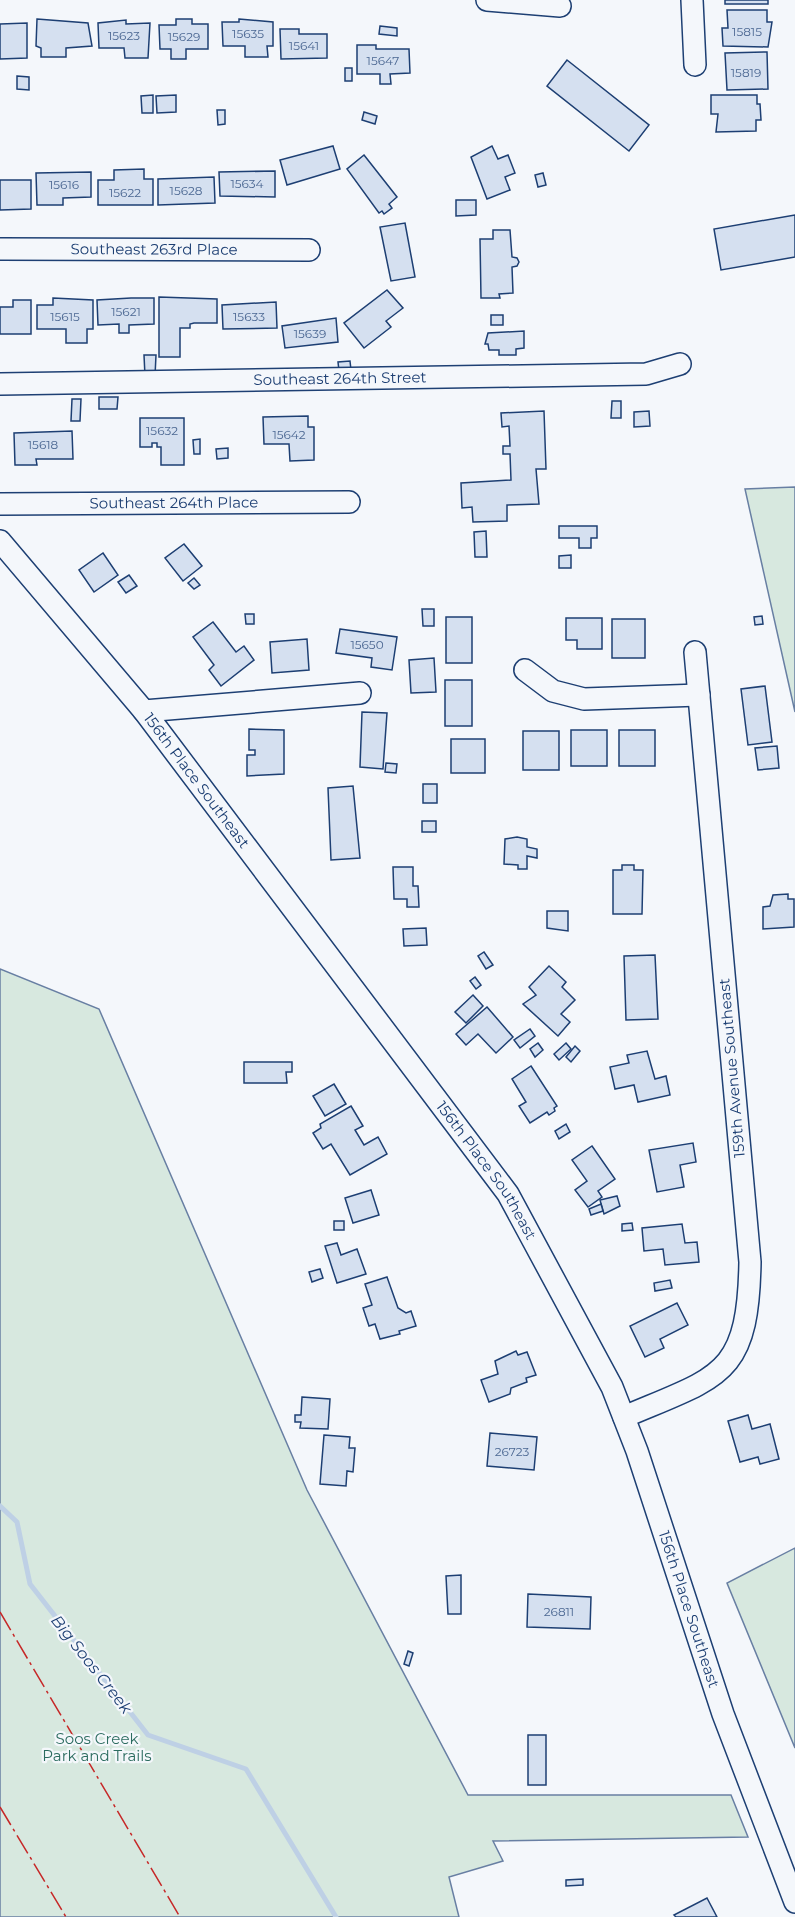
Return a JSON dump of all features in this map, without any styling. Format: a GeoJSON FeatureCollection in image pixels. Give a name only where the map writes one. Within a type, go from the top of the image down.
{"type":"FeatureCollection","features":[{"type":"Feature","properties":{"kind":"street"},"geometry":{"type":"LineString","coordinates":[[487,0],[560,6]]}},
{"type":"Feature","properties":{"kind":"street"},"geometry":{"type":"LineString","coordinates":[[692,0],[695,65]]}},
{"type":"Feature","properties":{"kind":"street","name":"Southeast 263rd Place"},"geometry":{"type":"LineString","coordinates":[[0,249],[309,250]]}},
{"type":"Feature","properties":{"kind":"street","name":"Southeast 264th Street"},"geometry":{"type":"LineString","coordinates":[[0,384],[646,374],[680,364]]}},
{"type":"Feature","properties":{"kind":"street","name":"Southeast 264th Place"},"geometry":{"type":"LineString","coordinates":[[0,504],[349,502]]}},
{"type":"Feature","properties":{"kind":"street","name":"156th Place Southeast"},"geometry":{"type":"LineString","coordinates":[[0,541],[144,711],[508,1194],[597,1356],[624,1417],[723,1714],[795,1902]]}},
{"type":"Feature","properties":{"kind":"street","name":"159th Avenue Southeast"},"geometry":{"type":"LineString","coordinates":[[624,1417],[701,1384],[720,1371],[738,1346],[745,1324],[749,1297],[750,1262],[695,652]]}},
{"type":"Feature","properties":{"kind":"street"},"geometry":{"type":"LineString","coordinates":[[525,670],[553,690],[585,699],[699,695]]}},
{"type":"Feature","properties":{"kind":"street"},"geometry":{"type":"LineString","coordinates":[[144,711],[360,693]]}},
{"type":"Feature","properties":{"kind":"green space"},"geometry":{"type":"Polygon","coordinates":[[[795,487],[795,712],[745,489],[795,487]]]}},
{"type":"Feature","properties":{"kind":"green space","name":"Soos Creek Park and Trails"},"geometry":{"type":"Polygon","coordinates":[[[0,969],[99,1009],[307,1490],[468,1795],[731,1795],[748,1837],[493,1841],[503,1861],[449,1877],[459,1917],[0,1917],[0,969]]]}},
{"type":"Feature","properties":{"kind":"green space"},"geometry":{"type":"Polygon","coordinates":[[[795,1548],[795,1748],[727,1583],[795,1548]]]}},
{"type":"Feature","properties":{"kind":"building"},"geometry":{"type":"Polygon","coordinates":[[[725,0],[768,0],[768,4],[725,4],[725,0]]]}},
{"type":"Feature","properties":{"kind":"building"},"geometry":{"type":"Polygon","coordinates":[[[727,10],[767,10],[767,22],[772,22],[768,47],[723,46],[722,28],[728,28],[727,10]]]}},
{"type":"Feature","properties":{"kind":"building"},"geometry":{"type":"Polygon","coordinates":[[[37,19],[88,23],[92,46],[66,48],[66,57],[41,57],[41,48],[36,46],[37,19]]]}},
{"type":"Feature","properties":{"kind":"building"},"geometry":{"type":"Polygon","coordinates":[[[176,19],[192,19],[192,24],[208,24],[208,49],[186,49],[186,59],[171,59],[171,49],[160,49],[159,25],[176,25],[176,19]]]}},
{"type":"Feature","properties":{"kind":"building"},"geometry":{"type":"Polygon","coordinates":[[[239,19],[273,22],[273,46],[267,46],[268,57],[245,57],[245,46],[223,46],[222,22],[239,22],[239,19]]]}},
{"type":"Feature","properties":{"kind":"building"},"geometry":{"type":"Polygon","coordinates":[[[126,20],[126,24],[150,23],[148,58],[125,58],[124,48],[99,48],[98,23],[126,20]]]}},
{"type":"Feature","properties":{"kind":"building"},"geometry":{"type":"Polygon","coordinates":[[[27,23],[27,58],[0,59],[0,24],[27,23]]]}},
{"type":"Feature","properties":{"kind":"building"},"geometry":{"type":"Polygon","coordinates":[[[380,26],[397,28],[397,36],[379,34],[380,26]]]}},
{"type":"Feature","properties":{"kind":"building"},"geometry":{"type":"Polygon","coordinates":[[[280,29],[299,29],[299,34],[327,34],[327,58],[281,59],[280,29]]]}},
{"type":"Feature","properties":{"kind":"building"},"geometry":{"type":"Polygon","coordinates":[[[357,45],[376,45],[376,49],[409,49],[410,73],[390,74],[391,84],[380,84],[380,74],[357,74],[357,45]]]}},
{"type":"Feature","properties":{"kind":"building"},"geometry":{"type":"Polygon","coordinates":[[[767,52],[768,89],[727,90],[725,53],[767,52]]]}},
{"type":"Feature","properties":{"kind":"building"},"geometry":{"type":"Polygon","coordinates":[[[567,60],[649,125],[629,151],[547,86],[567,60]]]}},
{"type":"Feature","properties":{"kind":"building"},"geometry":{"type":"Polygon","coordinates":[[[345,68],[352,68],[352,81],[345,81],[345,68]]]}},
{"type":"Feature","properties":{"kind":"building"},"geometry":{"type":"Polygon","coordinates":[[[17,76],[29,77],[29,90],[17,89],[17,76]]]}},
{"type":"Feature","properties":{"kind":"building"},"geometry":{"type":"Polygon","coordinates":[[[153,95],[153,113],[142,113],[141,96],[153,95]]]}},
{"type":"Feature","properties":{"kind":"building"},"geometry":{"type":"Polygon","coordinates":[[[176,95],[176,112],[157,113],[156,96],[176,95]]]}},
{"type":"Feature","properties":{"kind":"building"},"geometry":{"type":"Polygon","coordinates":[[[711,95],[757,95],[761,120],[756,120],[756,131],[716,132],[718,114],[711,114],[711,95]]]}},
{"type":"Feature","properties":{"kind":"building"},"geometry":{"type":"Polygon","coordinates":[[[217,110],[225,110],[225,124],[218,125],[217,110]]]}},
{"type":"Feature","properties":{"kind":"building"},"geometry":{"type":"Polygon","coordinates":[[[364,112],[377,116],[375,124],[362,120],[364,112]]]}},
{"type":"Feature","properties":{"kind":"building"},"geometry":{"type":"Polygon","coordinates":[[[333,146],[340,169],[287,185],[280,160],[333,146]]]}},
{"type":"Feature","properties":{"kind":"building"},"geometry":{"type":"Polygon","coordinates":[[[492,146],[498,159],[508,155],[515,173],[505,177],[510,190],[487,199],[471,157],[492,146]]]}},
{"type":"Feature","properties":{"kind":"building"},"geometry":{"type":"Polygon","coordinates":[[[364,155],[397,197],[389,204],[392,208],[384,214],[382,211],[379,213],[347,169],[364,155]]]}},
{"type":"Feature","properties":{"kind":"building"},"geometry":{"type":"Polygon","coordinates":[[[144,169],[144,179],[153,179],[153,205],[98,205],[98,180],[114,180],[114,170],[144,169]]]}},
{"type":"Feature","properties":{"kind":"building"},"geometry":{"type":"Polygon","coordinates":[[[275,171],[275,197],[220,196],[219,172],[275,171]]]}},
{"type":"Feature","properties":{"kind":"building"},"geometry":{"type":"Polygon","coordinates":[[[91,172],[91,197],[63,198],[63,205],[37,205],[36,173],[91,172]]]}},
{"type":"Feature","properties":{"kind":"building"},"geometry":{"type":"Polygon","coordinates":[[[543,173],[546,185],[538,187],[535,175],[543,173]]]}},
{"type":"Feature","properties":{"kind":"building"},"geometry":{"type":"Polygon","coordinates":[[[214,177],[215,203],[158,205],[158,179],[214,177]]]}},
{"type":"Feature","properties":{"kind":"building"},"geometry":{"type":"Polygon","coordinates":[[[0,180],[31,180],[31,209],[0,210],[0,180]]]}},
{"type":"Feature","properties":{"kind":"building"},"geometry":{"type":"Polygon","coordinates":[[[456,200],[476,200],[476,215],[456,216],[456,200]]]}},
{"type":"Feature","properties":{"kind":"building"},"geometry":{"type":"Polygon","coordinates":[[[795,215],[795,257],[721,270],[714,229],[795,215]]]}},
{"type":"Feature","properties":{"kind":"building"},"geometry":{"type":"Polygon","coordinates":[[[405,223],[415,277],[391,281],[380,227],[405,223]]]}},
{"type":"Feature","properties":{"kind":"building"},"geometry":{"type":"Polygon","coordinates":[[[493,230],[510,230],[512,257],[517,258],[519,262],[517,266],[512,267],[513,293],[499,294],[500,298],[481,298],[480,239],[493,239],[493,230]]]}},
{"type":"Feature","properties":{"kind":"building"},"geometry":{"type":"Polygon","coordinates":[[[387,290],[403,308],[386,321],[391,327],[364,348],[344,323],[387,290]]]}},
{"type":"Feature","properties":{"kind":"building"},"geometry":{"type":"Polygon","coordinates":[[[159,297],[217,299],[217,323],[194,323],[190,324],[190,328],[180,328],[180,357],[159,357],[159,297]]]}},
{"type":"Feature","properties":{"kind":"building"},"geometry":{"type":"Polygon","coordinates":[[[53,298],[93,300],[93,329],[87,329],[87,343],[66,343],[66,329],[37,329],[37,305],[53,305],[53,298]]]}},
{"type":"Feature","properties":{"kind":"building"},"geometry":{"type":"Polygon","coordinates":[[[154,298],[154,324],[129,325],[129,333],[119,333],[119,324],[98,325],[97,300],[154,298]]]}},
{"type":"Feature","properties":{"kind":"building"},"geometry":{"type":"Polygon","coordinates":[[[13,300],[31,300],[31,334],[0,334],[0,307],[13,307],[13,300]]]}},
{"type":"Feature","properties":{"kind":"building"},"geometry":{"type":"Polygon","coordinates":[[[276,302],[277,328],[223,329],[222,305],[276,302]]]}},
{"type":"Feature","properties":{"kind":"building"},"geometry":{"type":"Polygon","coordinates":[[[491,315],[503,315],[503,325],[491,325],[491,315]]]}},
{"type":"Feature","properties":{"kind":"building"},"geometry":{"type":"Polygon","coordinates":[[[336,318],[338,342],[285,348],[282,326],[336,318]]]}},
{"type":"Feature","properties":{"kind":"building"},"geometry":{"type":"Polygon","coordinates":[[[524,331],[524,348],[516,349],[516,355],[499,355],[499,350],[489,350],[488,344],[485,344],[488,333],[524,331]]]}},
{"type":"Feature","properties":{"kind":"building"},"geometry":{"type":"Polygon","coordinates":[[[144,355],[156,355],[155,376],[145,376],[144,355]]]}},
{"type":"Feature","properties":{"kind":"building"},"geometry":{"type":"Polygon","coordinates":[[[350,361],[351,370],[339,371],[338,362],[350,361]]]}},
{"type":"Feature","properties":{"kind":"building"},"geometry":{"type":"Polygon","coordinates":[[[99,397],[118,397],[117,409],[99,409],[99,397]]]}},
{"type":"Feature","properties":{"kind":"building"},"geometry":{"type":"Polygon","coordinates":[[[72,399],[81,399],[80,421],[71,421],[72,399]]]}},
{"type":"Feature","properties":{"kind":"building"},"geometry":{"type":"Polygon","coordinates":[[[612,401],[621,401],[621,418],[611,418],[612,401]]]}},
{"type":"Feature","properties":{"kind":"building"},"geometry":{"type":"Polygon","coordinates":[[[544,411],[546,469],[536,469],[539,504],[507,505],[507,521],[473,522],[472,507],[462,508],[461,483],[511,480],[510,454],[503,454],[503,446],[510,446],[509,426],[502,427],[501,413],[544,411]]]}},
{"type":"Feature","properties":{"kind":"building"},"geometry":{"type":"Polygon","coordinates":[[[649,411],[650,426],[634,427],[634,412],[649,411]]]}},
{"type":"Feature","properties":{"kind":"building"},"geometry":{"type":"Polygon","coordinates":[[[308,416],[308,427],[314,427],[314,460],[290,461],[289,444],[264,444],[263,417],[308,416]]]}},
{"type":"Feature","properties":{"kind":"building"},"geometry":{"type":"Polygon","coordinates":[[[140,418],[184,418],[184,465],[161,465],[161,447],[157,447],[157,443],[152,443],[152,447],[140,447],[140,418]]]}},
{"type":"Feature","properties":{"kind":"building"},"geometry":{"type":"Polygon","coordinates":[[[72,431],[73,459],[36,459],[37,465],[15,465],[14,433],[72,431]]]}},
{"type":"Feature","properties":{"kind":"building"},"geometry":{"type":"Polygon","coordinates":[[[200,439],[200,454],[194,454],[193,440],[200,439]]]}},
{"type":"Feature","properties":{"kind":"building"},"geometry":{"type":"Polygon","coordinates":[[[228,448],[228,458],[217,459],[216,449],[228,448]]]}},
{"type":"Feature","properties":{"kind":"building"},"geometry":{"type":"Polygon","coordinates":[[[559,526],[597,526],[597,538],[591,538],[591,548],[579,548],[579,538],[559,538],[559,526]]]}},
{"type":"Feature","properties":{"kind":"building"},"geometry":{"type":"Polygon","coordinates":[[[486,531],[487,557],[475,557],[474,532],[486,531]]]}},
{"type":"Feature","properties":{"kind":"building"},"geometry":{"type":"Polygon","coordinates":[[[184,544],[202,566],[183,581],[165,558],[184,544]]]}},
{"type":"Feature","properties":{"kind":"building"},"geometry":{"type":"Polygon","coordinates":[[[103,553],[118,575],[94,592],[79,570],[103,553]]]}},
{"type":"Feature","properties":{"kind":"building"},"geometry":{"type":"Polygon","coordinates":[[[571,555],[571,568],[559,568],[559,556],[571,555]]]}},
{"type":"Feature","properties":{"kind":"building"},"geometry":{"type":"Polygon","coordinates":[[[129,575],[137,586],[126,593],[118,582],[129,575]]]}},
{"type":"Feature","properties":{"kind":"building"},"geometry":{"type":"Polygon","coordinates":[[[194,578],[200,585],[194,589],[188,583],[194,578]]]}},
{"type":"Feature","properties":{"kind":"building"},"geometry":{"type":"Polygon","coordinates":[[[422,609],[434,609],[434,626],[423,626],[422,609]]]}},
{"type":"Feature","properties":{"kind":"building"},"geometry":{"type":"Polygon","coordinates":[[[245,614],[254,614],[254,624],[246,624],[245,614]]]}},
{"type":"Feature","properties":{"kind":"building"},"geometry":{"type":"Polygon","coordinates":[[[762,616],[763,624],[755,625],[754,617],[762,616]]]}},
{"type":"Feature","properties":{"kind":"building"},"geometry":{"type":"Polygon","coordinates":[[[446,617],[472,617],[472,663],[446,663],[446,617]]]}},
{"type":"Feature","properties":{"kind":"building"},"geometry":{"type":"Polygon","coordinates":[[[566,618],[602,618],[602,649],[577,649],[577,640],[566,640],[566,618]]]}},
{"type":"Feature","properties":{"kind":"building"},"geometry":{"type":"Polygon","coordinates":[[[612,619],[645,619],[645,658],[612,658],[612,619]]]}},
{"type":"Feature","properties":{"kind":"building"},"geometry":{"type":"Polygon","coordinates":[[[213,622],[236,652],[244,646],[254,660],[221,686],[209,670],[214,665],[193,637],[213,622]]]}},
{"type":"Feature","properties":{"kind":"building"},"geometry":{"type":"Polygon","coordinates":[[[340,629],[397,637],[392,670],[371,667],[372,658],[336,653],[340,629]]]}},
{"type":"Feature","properties":{"kind":"building"},"geometry":{"type":"Polygon","coordinates":[[[307,639],[309,670],[272,673],[270,642],[307,639]]]}},
{"type":"Feature","properties":{"kind":"building"},"geometry":{"type":"Polygon","coordinates":[[[434,658],[436,692],[411,693],[409,660],[434,658]]]}},
{"type":"Feature","properties":{"kind":"building"},"geometry":{"type":"Polygon","coordinates":[[[445,680],[472,680],[472,726],[445,726],[445,680]]]}},
{"type":"Feature","properties":{"kind":"building"},"geometry":{"type":"Polygon","coordinates":[[[765,686],[772,742],[748,745],[741,689],[765,686]]]}},
{"type":"Feature","properties":{"kind":"building"},"geometry":{"type":"Polygon","coordinates":[[[362,712],[387,713],[383,769],[360,767],[362,712]]]}},
{"type":"Feature","properties":{"kind":"building"},"geometry":{"type":"Polygon","coordinates":[[[249,729],[284,730],[284,774],[247,776],[247,755],[255,755],[255,750],[249,750],[249,729]]]}},
{"type":"Feature","properties":{"kind":"building"},"geometry":{"type":"Polygon","coordinates":[[[571,730],[607,730],[607,766],[571,766],[571,730]]]}},
{"type":"Feature","properties":{"kind":"building"},"geometry":{"type":"Polygon","coordinates":[[[619,730],[655,730],[655,766],[619,766],[619,730]]]}},
{"type":"Feature","properties":{"kind":"building"},"geometry":{"type":"Polygon","coordinates":[[[523,731],[559,731],[559,770],[523,770],[523,731]]]}},
{"type":"Feature","properties":{"kind":"building"},"geometry":{"type":"Polygon","coordinates":[[[451,739],[485,739],[485,773],[451,773],[451,739]]]}},
{"type":"Feature","properties":{"kind":"building"},"geometry":{"type":"Polygon","coordinates":[[[777,746],[779,768],[758,770],[755,748],[777,746]]]}},
{"type":"Feature","properties":{"kind":"building"},"geometry":{"type":"Polygon","coordinates":[[[386,763],[397,764],[396,773],[385,772],[386,763]]]}},
{"type":"Feature","properties":{"kind":"building"},"geometry":{"type":"Polygon","coordinates":[[[423,784],[437,784],[437,803],[423,803],[423,784]]]}},
{"type":"Feature","properties":{"kind":"building"},"geometry":{"type":"Polygon","coordinates":[[[353,786],[360,858],[331,860],[328,788],[353,786]]]}},
{"type":"Feature","properties":{"kind":"building"},"geometry":{"type":"Polygon","coordinates":[[[422,821],[436,821],[436,832],[422,832],[422,821]]]}},
{"type":"Feature","properties":{"kind":"building"},"geometry":{"type":"Polygon","coordinates":[[[517,837],[527,839],[527,847],[537,849],[537,858],[527,856],[527,869],[518,869],[518,865],[504,864],[505,839],[517,837]]]}},
{"type":"Feature","properties":{"kind":"building"},"geometry":{"type":"Polygon","coordinates":[[[622,865],[634,865],[634,870],[643,870],[642,914],[613,914],[613,870],[622,870],[622,865]]]}},
{"type":"Feature","properties":{"kind":"building"},"geometry":{"type":"Polygon","coordinates":[[[393,867],[413,867],[413,886],[418,886],[419,907],[407,907],[407,899],[394,899],[393,867]]]}},
{"type":"Feature","properties":{"kind":"building"},"geometry":{"type":"Polygon","coordinates":[[[788,894],[788,899],[794,899],[794,927],[763,929],[763,907],[770,906],[773,895],[788,894]]]}},
{"type":"Feature","properties":{"kind":"building"},"geometry":{"type":"Polygon","coordinates":[[[547,911],[568,911],[568,931],[547,928],[547,911]]]}},
{"type":"Feature","properties":{"kind":"building"},"geometry":{"type":"Polygon","coordinates":[[[426,928],[427,945],[404,946],[403,929],[426,928]]]}},
{"type":"Feature","properties":{"kind":"building"},"geometry":{"type":"Polygon","coordinates":[[[484,952],[493,965],[486,969],[478,956],[484,952]]]}},
{"type":"Feature","properties":{"kind":"building"},"geometry":{"type":"Polygon","coordinates":[[[655,955],[658,1019],[626,1020],[624,956],[655,955]]]}},
{"type":"Feature","properties":{"kind":"building"},"geometry":{"type":"Polygon","coordinates":[[[549,966],[566,982],[562,987],[575,1000],[561,1014],[570,1022],[558,1036],[523,1004],[536,995],[529,987],[549,966]]]}},
{"type":"Feature","properties":{"kind":"building"},"geometry":{"type":"Polygon","coordinates":[[[475,977],[481,985],[476,989],[470,981],[475,977]]]}},
{"type":"Feature","properties":{"kind":"building"},"geometry":{"type":"Polygon","coordinates":[[[473,995],[483,1006],[466,1023],[455,1012],[473,995]]]}},
{"type":"Feature","properties":{"kind":"building"},"geometry":{"type":"Polygon","coordinates":[[[487,1007],[513,1037],[496,1053],[478,1034],[466,1045],[456,1034],[487,1007]]]}},
{"type":"Feature","properties":{"kind":"building"},"geometry":{"type":"Polygon","coordinates":[[[530,1029],[535,1036],[520,1048],[514,1040],[530,1029]]]}},
{"type":"Feature","properties":{"kind":"building"},"geometry":{"type":"Polygon","coordinates":[[[538,1043],[543,1050],[535,1057],[530,1049],[538,1043]]]}},
{"type":"Feature","properties":{"kind":"building"},"geometry":{"type":"Polygon","coordinates":[[[566,1043],[571,1049],[559,1060],[554,1054],[566,1043]]]}},
{"type":"Feature","properties":{"kind":"building"},"geometry":{"type":"Polygon","coordinates":[[[575,1046],[580,1051],[571,1062],[566,1057],[575,1046]]]}},
{"type":"Feature","properties":{"kind":"building"},"geometry":{"type":"Polygon","coordinates":[[[647,1051],[655,1079],[666,1076],[670,1095],[638,1102],[634,1085],[615,1089],[610,1067],[629,1063],[627,1055],[647,1051]]]}},
{"type":"Feature","properties":{"kind":"building"},"geometry":{"type":"Polygon","coordinates":[[[244,1062],[292,1062],[292,1072],[286,1072],[287,1083],[244,1083],[244,1062]]]}},
{"type":"Feature","properties":{"kind":"building"},"geometry":{"type":"Polygon","coordinates":[[[531,1066],[557,1106],[554,1108],[555,1111],[549,1115],[547,1112],[530,1123],[519,1106],[526,1102],[512,1079],[531,1066]]]}},
{"type":"Feature","properties":{"kind":"building"},"geometry":{"type":"Polygon","coordinates":[[[334,1084],[346,1104],[325,1116],[313,1096],[334,1084]]]}},
{"type":"Feature","properties":{"kind":"building"},"geometry":{"type":"Polygon","coordinates":[[[351,1106],[363,1126],[355,1130],[364,1145],[378,1137],[387,1154],[350,1175],[331,1144],[323,1149],[313,1133],[321,1128],[320,1124],[351,1106]]]}},
{"type":"Feature","properties":{"kind":"building"},"geometry":{"type":"Polygon","coordinates":[[[566,1124],[570,1132],[559,1139],[555,1131],[566,1124]]]}},
{"type":"Feature","properties":{"kind":"building"},"geometry":{"type":"Polygon","coordinates":[[[693,1143],[696,1162],[680,1165],[684,1187],[657,1192],[649,1150],[693,1143]]]}},
{"type":"Feature","properties":{"kind":"building"},"geometry":{"type":"Polygon","coordinates":[[[592,1146],[615,1179],[598,1191],[602,1197],[588,1207],[575,1190],[587,1181],[572,1160],[592,1146]]]}},
{"type":"Feature","properties":{"kind":"building"},"geometry":{"type":"Polygon","coordinates":[[[371,1190],[379,1215],[353,1223],[345,1198],[371,1190]]]}},
{"type":"Feature","properties":{"kind":"building"},"geometry":{"type":"Polygon","coordinates":[[[617,1196],[620,1206],[604,1214],[600,1200],[617,1196]]]}},
{"type":"Feature","properties":{"kind":"building"},"geometry":{"type":"Polygon","coordinates":[[[601,1204],[603,1211],[591,1215],[589,1209],[601,1204]]]}},
{"type":"Feature","properties":{"kind":"building"},"geometry":{"type":"Polygon","coordinates":[[[334,1221],[344,1221],[344,1230],[334,1230],[334,1221]]]}},
{"type":"Feature","properties":{"kind":"building"},"geometry":{"type":"Polygon","coordinates":[[[632,1223],[633,1230],[622,1231],[622,1224],[632,1223]]]}},
{"type":"Feature","properties":{"kind":"building"},"geometry":{"type":"Polygon","coordinates":[[[682,1224],[685,1243],[697,1242],[699,1262],[665,1265],[663,1249],[644,1251],[642,1228],[682,1224]]]}},
{"type":"Feature","properties":{"kind":"building"},"geometry":{"type":"Polygon","coordinates":[[[337,1243],[341,1255],[357,1249],[366,1274],[337,1283],[325,1246],[337,1243]]]}},
{"type":"Feature","properties":{"kind":"building"},"geometry":{"type":"Polygon","coordinates":[[[320,1269],[323,1278],[312,1282],[309,1272],[320,1269]]]}},
{"type":"Feature","properties":{"kind":"building"},"geometry":{"type":"Polygon","coordinates":[[[387,1277],[398,1308],[406,1313],[411,1311],[416,1326],[399,1331],[400,1334],[380,1339],[375,1324],[369,1326],[363,1308],[372,1305],[365,1284],[387,1277]]]}},
{"type":"Feature","properties":{"kind":"building"},"geometry":{"type":"Polygon","coordinates":[[[670,1280],[672,1288],[655,1291],[654,1283],[670,1280]]]}},
{"type":"Feature","properties":{"kind":"building"},"geometry":{"type":"Polygon","coordinates":[[[677,1303],[688,1325],[660,1339],[664,1348],[645,1357],[630,1326],[677,1303]]]}},
{"type":"Feature","properties":{"kind":"building"},"geometry":{"type":"Polygon","coordinates":[[[516,1351],[518,1355],[527,1352],[536,1375],[526,1378],[527,1382],[511,1388],[510,1394],[489,1402],[481,1380],[498,1374],[495,1361],[516,1351]]]}},
{"type":"Feature","properties":{"kind":"building"},"geometry":{"type":"Polygon","coordinates":[[[302,1397],[330,1399],[328,1429],[300,1428],[301,1422],[295,1422],[295,1415],[301,1415],[302,1397]]]}},
{"type":"Feature","properties":{"kind":"building"},"geometry":{"type":"Polygon","coordinates":[[[748,1415],[752,1429],[770,1424],[779,1459],[760,1464],[758,1457],[740,1462],[728,1421],[748,1415]]]}},
{"type":"Feature","properties":{"kind":"building"},"geometry":{"type":"Polygon","coordinates":[[[490,1433],[537,1437],[534,1470],[487,1466],[490,1433]]]}},
{"type":"Feature","properties":{"kind":"building"},"geometry":{"type":"Polygon","coordinates":[[[324,1435],[350,1437],[349,1448],[355,1448],[353,1472],[347,1471],[346,1486],[320,1484],[324,1435]]]}},
{"type":"Feature","properties":{"kind":"building"},"geometry":{"type":"Polygon","coordinates":[[[461,1575],[461,1614],[448,1614],[446,1576],[461,1575]]]}},
{"type":"Feature","properties":{"kind":"building"},"geometry":{"type":"Polygon","coordinates":[[[528,1594],[591,1597],[590,1629],[527,1627],[528,1594]]]}},
{"type":"Feature","properties":{"kind":"building"},"geometry":{"type":"Polygon","coordinates":[[[408,1651],[413,1653],[409,1666],[404,1664],[408,1651]]]}},
{"type":"Feature","properties":{"kind":"building"},"geometry":{"type":"Polygon","coordinates":[[[528,1735],[546,1735],[546,1785],[528,1785],[528,1735]]]}},
{"type":"Feature","properties":{"kind":"building"},"geometry":{"type":"Polygon","coordinates":[[[583,1879],[583,1885],[566,1886],[566,1880],[583,1879]]]}},
{"type":"Feature","properties":{"kind":"building"},"geometry":{"type":"Polygon","coordinates":[[[707,1898],[717,1917],[676,1917],[674,1915],[707,1898]]]}},
{"type":"Feature","properties":{"kind":"waterway","name":"Big Soos Creek"},"geometry":{"type":"LineString","coordinates":[[0,1506],[17,1522],[30,1584],[148,1735],[246,1769],[336,1917]]}},
{"type":"Feature","properties":{"kind":"power"},"geometry":{"type":"LineString","coordinates":[[0,1612],[180,1917]]}},
{"type":"Feature","properties":{"kind":"power"},"geometry":{"type":"LineString","coordinates":[[0,1807],[66,1917]]}}]}
